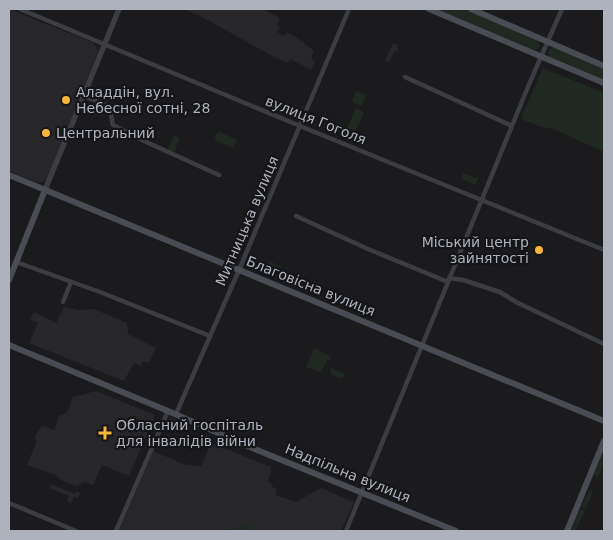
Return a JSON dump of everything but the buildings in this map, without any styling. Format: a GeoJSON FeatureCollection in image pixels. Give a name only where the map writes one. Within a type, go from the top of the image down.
{"type":"FeatureCollection","features":[{"type":"Feature","properties":{"kind":"main road"},"geometry":{"type":"LineString","coordinates":[[429,9],[604,83]]}},
{"type":"Feature","properties":{"kind":"main road"},"geometry":{"type":"LineString","coordinates":[[472,9],[604,66]]}},
{"type":"Feature","properties":{"kind":"main road","name":"Благовісна вулиця"},"geometry":{"type":"LineString","coordinates":[[9,175],[604,421]]}},
{"type":"Feature","properties":{"kind":"main road"},"geometry":{"type":"LineString","coordinates":[[9,280],[45,190]]}},
{"type":"Feature","properties":{"kind":"main road","name":"Надпільна вулиця"},"geometry":{"type":"LineString","coordinates":[[9,345],[176,414],[256,450],[456,531]]}},
{"type":"Feature","properties":{"kind":"main road"},"geometry":{"type":"LineString","coordinates":[[568,531],[604,441]]}},
{"type":"Feature","properties":{"kind":"street","name":"вулиця Гоголя"},"geometry":{"type":"LineString","coordinates":[[20,9],[604,250]]}},
{"type":"Feature","properties":{"kind":"street"},"geometry":{"type":"LineString","coordinates":[[45,190],[119,9]]}},
{"type":"Feature","properties":{"kind":"street","name":"Митницька вулиця"},"geometry":{"type":"LineString","coordinates":[[176,414],[349,9]]}},
{"type":"Feature","properties":{"kind":"street"},"geometry":{"type":"LineString","coordinates":[[346,531],[421,345],[562,9]]}},
{"type":"Feature","properties":{"kind":"street"},"geometry":{"type":"LineString","coordinates":[[405,77],[512,126]]}},
{"type":"Feature","properties":{"kind":"street"},"geometry":{"type":"LineString","coordinates":[[83,96],[108,106],[114,125],[144,141],[219,175]]}},
{"type":"Feature","properties":{"kind":"street"},"geometry":{"type":"LineString","coordinates":[[296,216],[368,249],[448,280],[462,280],[500,292],[516,302],[604,344]]}},
{"type":"Feature","properties":{"kind":"street"},"geometry":{"type":"LineString","coordinates":[[16,262],[100,292],[210,336]]}},
{"type":"Feature","properties":{"kind":"street"},"geometry":{"type":"LineString","coordinates":[[63,302],[71,282]]}},
{"type":"Feature","properties":{"kind":"street"},"geometry":{"type":"LineString","coordinates":[[116,531],[168,411]]}},
{"type":"Feature","properties":{"kind":"street"},"geometry":{"type":"LineString","coordinates":[[9,503],[76,531]]}},
{"type":"Feature","properties":{"kind":"shaded area"},"geometry":{"type":"Polygon","coordinates":[[[9,9],[94,43],[98,51],[47,179],[38,183],[9,171],[9,9]]]}},
{"type":"Feature","properties":{"kind":"shaded area"},"geometry":{"type":"Polygon","coordinates":[[[187,9],[263,9],[280,18],[277,25],[280,27],[277,32],[284,36],[288,33],[314,50],[311,58],[315,61],[311,70],[290,59],[288,63],[274,57],[187,9]]]}},
{"type":"Feature","properties":{"kind":"shaded area"},"geometry":{"type":"Polygon","coordinates":[[[437,9],[463,9],[538,40],[540,45],[538,49],[534,50],[437,9]]]}},
{"type":"Feature","properties":{"kind":"shaded area"},"geometry":{"type":"Polygon","coordinates":[[[393,43],[397,45],[397,52],[395,51],[389,62],[385,61],[393,43]]]}},
{"type":"Feature","properties":{"kind":"shaded area"},"geometry":{"type":"Polygon","coordinates":[[[554,48],[604,69],[604,80],[550,57],[548,52],[554,48]]]}},
{"type":"Feature","properties":{"kind":"shaded area"},"geometry":{"type":"Polygon","coordinates":[[[543,68],[604,93],[604,152],[554,129],[523,120],[522,116],[543,68]]]}},
{"type":"Feature","properties":{"kind":"shaded area"},"geometry":{"type":"Polygon","coordinates":[[[356,91],[366,95],[361,106],[352,102],[356,91]]]}},
{"type":"Feature","properties":{"kind":"shaded area"},"geometry":{"type":"Polygon","coordinates":[[[356,108],[364,112],[355,133],[346,130],[356,108]]]}},
{"type":"Feature","properties":{"kind":"shaded area"},"geometry":{"type":"Polygon","coordinates":[[[218,131],[237,140],[233,148],[214,140],[218,131]]]}},
{"type":"Feature","properties":{"kind":"shaded area"},"geometry":{"type":"Polygon","coordinates":[[[174,135],[180,138],[174,152],[168,150],[174,135]]]}},
{"type":"Feature","properties":{"kind":"shaded area"},"geometry":{"type":"Polygon","coordinates":[[[481,169],[476,185],[461,179],[463,173],[478,177],[481,169]]]}},
{"type":"Feature","properties":{"kind":"shaded area"},"geometry":{"type":"Polygon","coordinates":[[[268,261],[281,266],[279,273],[266,267],[268,261]]]}},
{"type":"Feature","properties":{"kind":"shaded area"},"geometry":{"type":"Polygon","coordinates":[[[64,307],[80,310],[94,309],[127,323],[128,334],[156,348],[149,363],[143,361],[141,366],[134,363],[124,381],[29,343],[38,323],[30,320],[34,312],[56,323],[64,307]]]}},
{"type":"Feature","properties":{"kind":"shaded area"},"geometry":{"type":"Polygon","coordinates":[[[314,348],[330,356],[331,359],[327,360],[321,372],[306,367],[314,348]]]}},
{"type":"Feature","properties":{"kind":"shaded area"},"geometry":{"type":"Polygon","coordinates":[[[331,368],[345,374],[343,378],[330,374],[331,368]]]}},
{"type":"Feature","properties":{"kind":"shaded area","name":"Обласний госпіталь для інвалідів війни"},"geometry":{"type":"Polygon","coordinates":[[[96,391],[155,415],[129,476],[102,465],[93,485],[85,482],[75,486],[59,479],[56,475],[27,465],[36,443],[35,436],[42,425],[54,430],[59,416],[67,412],[73,397],[96,391]]]}},
{"type":"Feature","properties":{"kind":"shaded area"},"geometry":{"type":"Polygon","coordinates":[[[171,418],[184,423],[181,429],[166,422],[171,418]]]}},
{"type":"Feature","properties":{"kind":"shaded area"},"geometry":{"type":"Polygon","coordinates":[[[211,443],[271,467],[268,482],[272,483],[271,486],[277,489],[275,495],[296,502],[321,488],[354,502],[341,531],[119,531],[153,451],[186,465],[201,466],[211,443]]]}},
{"type":"Feature","properties":{"kind":"shaded area"},"geometry":{"type":"Polygon","coordinates":[[[604,450],[604,464],[598,477],[594,475],[604,450]]]}},
{"type":"Feature","properties":{"kind":"shaded area"},"geometry":{"type":"Polygon","coordinates":[[[51,484],[75,494],[76,491],[80,493],[78,498],[74,497],[71,503],[67,501],[69,496],[49,488],[51,484]]]}},
{"type":"Feature","properties":{"kind":"shaded area"},"geometry":{"type":"Polygon","coordinates":[[[590,489],[593,491],[586,509],[581,507],[590,489]]]}},
{"type":"Feature","properties":{"kind":"shaded area"},"geometry":{"type":"Polygon","coordinates":[[[580,509],[585,511],[575,531],[571,531],[580,509]]]}},
{"type":"Feature","properties":{"kind":"shaded area"},"geometry":{"type":"Polygon","coordinates":[[[251,524],[252,531],[220,531],[251,524]]]}},
{"type":"Feature","properties":{"kind":"place","name":"Аладдін, вул. Небесної сотні, 28"},"geometry":{"type":"Point","coordinates":[66,100]}},
{"type":"Feature","properties":{"kind":"place","name":"Центральний"},"geometry":{"type":"Point","coordinates":[46,133]}},
{"type":"Feature","properties":{"kind":"place","name":"Міський центр зайнятості"},"geometry":{"type":"Point","coordinates":[539,250]}},
{"type":"Feature","properties":{"kind":"place","name":"Обласний госпіталь для інвалідів війни"},"geometry":{"type":"Point","coordinates":[105,433]}}]}
